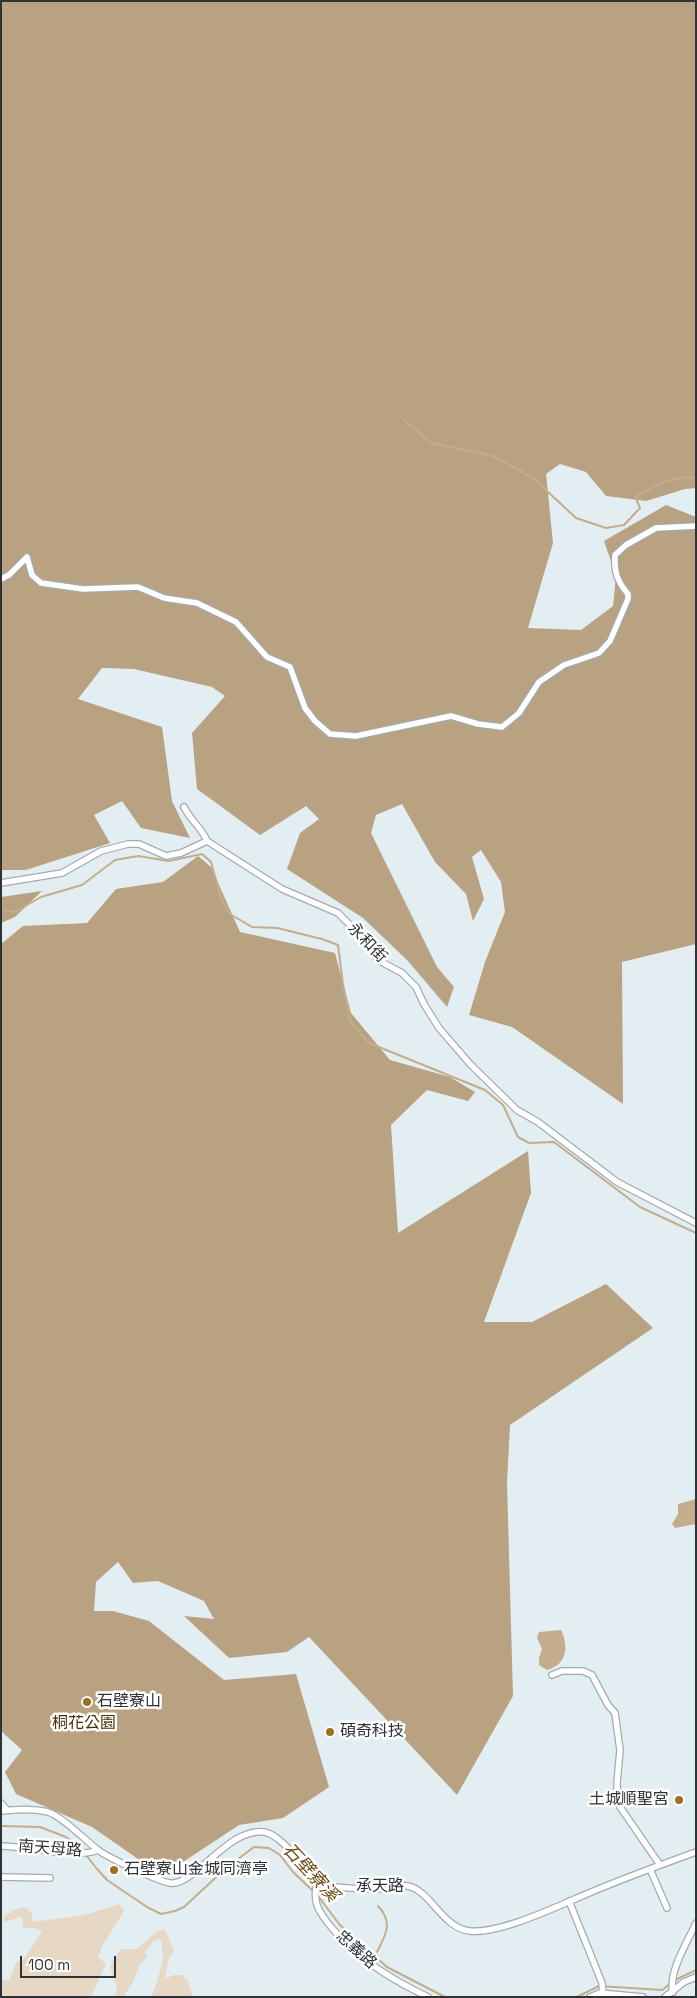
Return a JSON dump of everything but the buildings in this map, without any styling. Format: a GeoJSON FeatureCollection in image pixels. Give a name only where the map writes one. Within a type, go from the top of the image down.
{"type":"FeatureCollection","features":[{"type":"Feature","properties":{"kind":"street"},"geometry":{"type":"LineString","coordinates":[[1,579],[27,557],[32,575],[40,583],[83,590],[138,587],[164,598],[196,603],[225,616],[236,622],[267,657],[290,667],[305,708],[315,721],[330,734],[356,736],[451,716],[478,724],[502,728],[519,713],[539,682],[564,665],[599,653],[610,640],[628,599],[628,594],[619,584],[614,570],[615,555],[626,545],[656,528],[696,526]]}},
{"type":"Feature","properties":{"kind":"street"},"geometry":{"type":"LineString","coordinates":[[1,883],[62,873],[101,851],[128,844],[139,844],[166,856],[194,848],[207,841],[203,832],[188,817],[184,807]]}},
{"type":"Feature","properties":{"kind":"street","name":"永和街"},"geometry":{"type":"LineString","coordinates":[[207,841],[282,889],[338,913],[362,937],[378,960],[402,973],[416,986],[424,1004],[439,1028],[470,1064],[517,1110],[538,1122],[617,1182],[696,1223]]}},
{"type":"Feature","properties":{"kind":"street"},"geometry":{"type":"LineString","coordinates":[[552,1675],[562,1671],[583,1671],[592,1675],[608,1706],[616,1713],[620,1750],[617,1783],[618,1804],[660,1865]]}},
{"type":"Feature","properties":{"kind":"street"},"geometry":{"type":"LineString","coordinates":[[1,1803],[4,1811]]}},
{"type":"Feature","properties":{"kind":"street","name":"承天路"},"geometry":{"type":"LineString","coordinates":[[4,1811],[18,1808],[49,1813],[96,1851],[162,1880],[175,1883],[182,1880],[231,1842],[248,1834],[265,1832],[281,1839],[294,1857],[326,1885],[378,1889],[400,1885],[416,1888],[433,1907],[456,1926],[471,1932],[503,1927],[696,1852]]}},
{"type":"Feature","properties":{"kind":"street","name":"南天母路"},"geometry":{"type":"LineString","coordinates":[[1,1846],[76,1852],[96,1851]]}},
{"type":"Feature","properties":{"kind":"street"},"geometry":{"type":"LineString","coordinates":[[650,1869],[667,1908]]}},
{"type":"Feature","properties":{"kind":"street"},"geometry":{"type":"LineString","coordinates":[[1,1877],[50,1878]]}},
{"type":"Feature","properties":{"kind":"street","name":"忠義路"},"geometry":{"type":"LineString","coordinates":[[318,1878],[315,1890],[316,1903],[322,1915],[346,1945],[380,1972],[428,1997]]}},
{"type":"Feature","properties":{"kind":"street"},"geometry":{"type":"LineString","coordinates":[[570,1901],[603,1989]]}},
{"type":"Feature","properties":{"kind":"street"},"geometry":{"type":"LineString","coordinates":[[672,1989],[674,1970],[696,1923]]}},
{"type":"Feature","properties":{"kind":"street"},"geometry":{"type":"LineString","coordinates":[[665,1997],[672,1989],[696,1978]]}},
{"type":"Feature","properties":{"kind":"street"},"geometry":{"type":"LineString","coordinates":[[590,1997],[603,1989],[643,1997]]}},
{"type":"Feature","properties":{"kind":"shaded area"},"geometry":{"type":"Polygon","coordinates":[[[696,1499],[696,1524],[675,1528],[672,1524],[678,1514],[678,1504],[696,1499]]]}},
{"type":"Feature","properties":{"kind":"shaded area"},"geometry":{"type":"Polygon","coordinates":[[[561,1630],[565,1642],[564,1654],[559,1664],[547,1670],[539,1665],[542,1649],[537,1638],[539,1632],[561,1630]]]}},
{"type":"Feature","properties":{"kind":"shaded area"},"geometry":{"type":"Polygon","coordinates":[[[119,1904],[124,1911],[102,1946],[98,1957],[106,1964],[91,1997],[1,1997],[1,1979],[5,1981],[10,1979],[16,1963],[25,1957],[42,1932],[36,1928],[23,1928],[23,1920],[20,1917],[5,1922],[3,1918],[8,1914],[17,1909],[27,1908],[32,1914],[33,1922],[85,1915],[119,1904]]]}},
{"type":"Feature","properties":{"kind":"shaded area"},"geometry":{"type":"Polygon","coordinates":[[[165,1929],[174,1951],[169,1958],[165,1979],[174,1975],[182,1975],[188,1981],[193,1997],[151,1997],[163,1959],[161,1939],[154,1941],[145,1952],[147,1956],[139,1966],[133,1982],[123,1997],[115,1997],[117,1988],[110,1966],[121,1949],[137,1949],[156,1932],[165,1929]]]}},
{"type":"Feature","properties":{"kind":"green space"},"geometry":{"type":"Polygon","coordinates":[[[1,1],[696,1],[696,488],[685,489],[646,501],[606,496],[586,472],[560,464],[546,474],[553,543],[528,628],[581,630],[613,606],[616,576],[604,541],[666,505],[696,517],[696,944],[622,962],[623,1104],[512,1027],[469,1015],[485,962],[505,912],[501,882],[481,850],[472,857],[484,899],[473,921],[466,894],[435,862],[402,804],[376,815],[371,833],[437,967],[454,987],[447,1007],[407,960],[363,918],[287,869],[300,833],[319,819],[306,806],[260,835],[197,789],[192,733],[225,696],[212,687],[134,669],[102,668],[78,699],[162,727],[172,801],[190,838],[141,828],[122,801],[94,815],[110,843],[26,870],[1,870],[1,1]]]}},
{"type":"Feature","properties":{"kind":"green space","name":"桐花公園"},"geometry":{"type":"Polygon","coordinates":[[[198,856],[211,867],[240,932],[335,953],[351,1013],[390,1060],[450,1077],[475,1092],[468,1101],[427,1090],[391,1125],[398,1233],[528,1151],[531,1193],[484,1322],[532,1322],[606,1284],[653,1328],[510,1425],[507,1483],[513,1696],[457,1795],[309,1637],[287,1652],[229,1658],[184,1616],[214,1619],[204,1601],[158,1581],[133,1583],[118,1562],[96,1582],[94,1611],[113,1611],[149,1621],[224,1680],[296,1674],[329,1787],[283,1818],[239,1825],[183,1862],[141,1861],[92,1827],[16,1794],[5,1772],[22,1750],[1,1731],[1,944],[23,926],[87,923],[116,889],[163,882],[198,856]]]}},
{"type":"Feature","properties":{"kind":"green space"},"geometry":{"type":"Polygon","coordinates":[[[42,891],[15,917],[1,923],[1,897],[42,891]]]}},
{"type":"Feature","properties":{"kind":"waterway"},"geometry":{"type":"LineString","coordinates":[[403,419],[431,443],[493,456],[533,478],[576,518],[606,528],[624,525],[640,508],[635,496],[672,480],[688,477],[696,478]]}},
{"type":"Feature","properties":{"kind":"waterway"},"geometry":{"type":"LineString","coordinates":[[1,910],[15,912],[41,897],[82,885],[115,860],[138,856],[169,861],[202,854],[211,862],[221,898],[230,914],[252,927],[277,928],[338,945],[350,1021],[369,1043],[485,1090],[503,1105],[518,1137],[529,1143],[554,1142],[640,1207],[696,1233]]}},
{"type":"Feature","properties":{"kind":"waterway","name":"石壁寮溪"},"geometry":{"type":"LineString","coordinates":[[1,1826],[40,1827],[66,1837],[79,1846],[107,1880],[147,1907],[161,1914],[184,1907],[226,1868],[254,1847],[269,1848],[280,1855],[293,1872],[313,1891]]}},
{"type":"Feature","properties":{"kind":"waterway","name":"石壁寮溪"},"geometry":{"type":"LineString","coordinates":[[318,1896],[340,1925],[387,1967],[445,1997]]}},
{"type":"Feature","properties":{"kind":"waterway"},"geometry":{"type":"LineString","coordinates":[[375,1956],[384,1937],[387,1925],[386,1919],[378,1906]]}},
{"type":"Feature","properties":{"kind":"waterway","name":"石壁寮溪"},"geometry":{"type":"LineString","coordinates":[[675,1980],[696,1970]]}},
{"type":"Feature","properties":{"kind":"waterway","name":"石壁寮溪"},"geometry":{"type":"LineString","coordinates":[[577,1997],[599,1986],[662,1990],[670,1984]]}},
{"type":"Feature","properties":{"kind":"place","name":"石壁寮山"},"geometry":{"type":"Point","coordinates":[87,1702]}},
{"type":"Feature","properties":{"kind":"place","name":"碩奇科技"},"geometry":{"type":"Point","coordinates":[330,1732]}},
{"type":"Feature","properties":{"kind":"place","name":"土城順聖宮"},"geometry":{"type":"Point","coordinates":[679,1800]}},
{"type":"Feature","properties":{"kind":"place","name":"石壁寮山金城同濟亭"},"geometry":{"type":"Point","coordinates":[114,1870]}}]}
